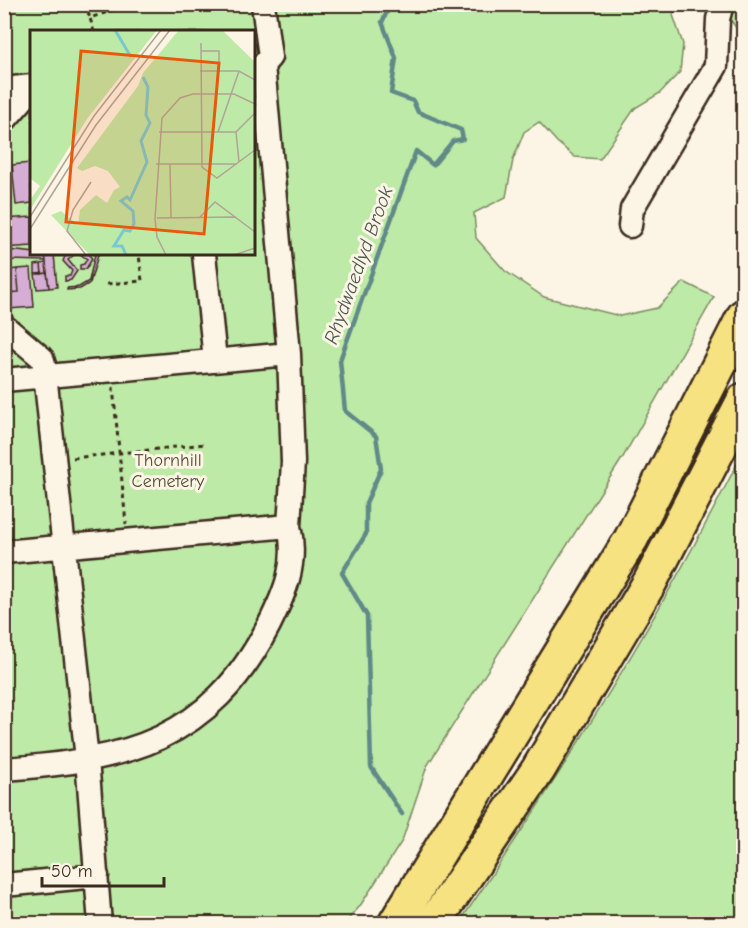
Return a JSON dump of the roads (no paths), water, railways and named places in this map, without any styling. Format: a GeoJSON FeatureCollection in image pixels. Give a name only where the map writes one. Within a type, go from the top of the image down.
{"type":"FeatureCollection","features":[{"type":"Feature","properties":{"kind":"highway"},"geometry":{"type":"LineString","coordinates":[[395,924],[631,538],[744,316]]}},
{"type":"Feature","properties":{"kind":"highway"},"geometry":{"type":"LineString","coordinates":[[433,924],[538,770],[655,572],[744,400]]}},
{"type":"Feature","properties":{"kind":"street"},"geometry":{"type":"LineString","coordinates":[[4,769],[125,752],[158,741],[195,719],[230,685],[256,650],[291,574],[293,543],[289,526],[292,453],[288,354],[258,66],[270,57],[263,4]]}},
{"type":"Feature","properties":{"kind":"street"},"geometry":{"type":"LineString","coordinates":[[630,226],[632,209],[716,66],[718,19],[722,4]]}},
{"type":"Feature","properties":{"kind":"street"},"geometry":{"type":"LineString","coordinates":[[4,89],[30,88]]}},
{"type":"Feature","properties":{"kind":"street"},"geometry":{"type":"LineString","coordinates":[[4,121],[30,90]]}},
{"type":"Feature","properties":{"kind":"street"},"geometry":{"type":"LineString","coordinates":[[204,255],[215,360]]}},
{"type":"Feature","properties":{"kind":"street"},"geometry":{"type":"LineString","coordinates":[[4,326],[43,367],[87,759],[100,924]]}},
{"type":"Feature","properties":{"kind":"street"},"geometry":{"type":"LineString","coordinates":[[4,380],[43,367],[112,370],[288,354]]}},
{"type":"Feature","properties":{"kind":"street"},"geometry":{"type":"LineString","coordinates":[[4,552],[289,526]]}},
{"type":"Feature","properties":{"kind":"street"},"geometry":{"type":"LineString","coordinates":[[4,885],[97,876]]}},
{"type":"Feature","properties":{"kind":"waterway","name":"Rhydwaedlyd Brook"},"geometry":{"type":"LineString","coordinates":[[391,4],[382,22],[396,58],[391,93],[413,101],[418,112],[461,130],[463,139],[453,141],[433,165],[416,151],[340,360],[345,411],[376,436],[381,469],[366,503],[366,534],[342,573],[367,616],[371,767],[402,814]]}},
{"type":"Feature","properties":{"kind":"waterway","name":"Rhydwaedlyd Brook"},"geometry":{"type":"LineString","coordinates":[[477,917],[482,924]]}},
{"type":"Feature","properties":{"kind":"park label","name":"Thornhill Cemetery"},"geometry":{"type":"Point","coordinates":[168,470]}}]}
